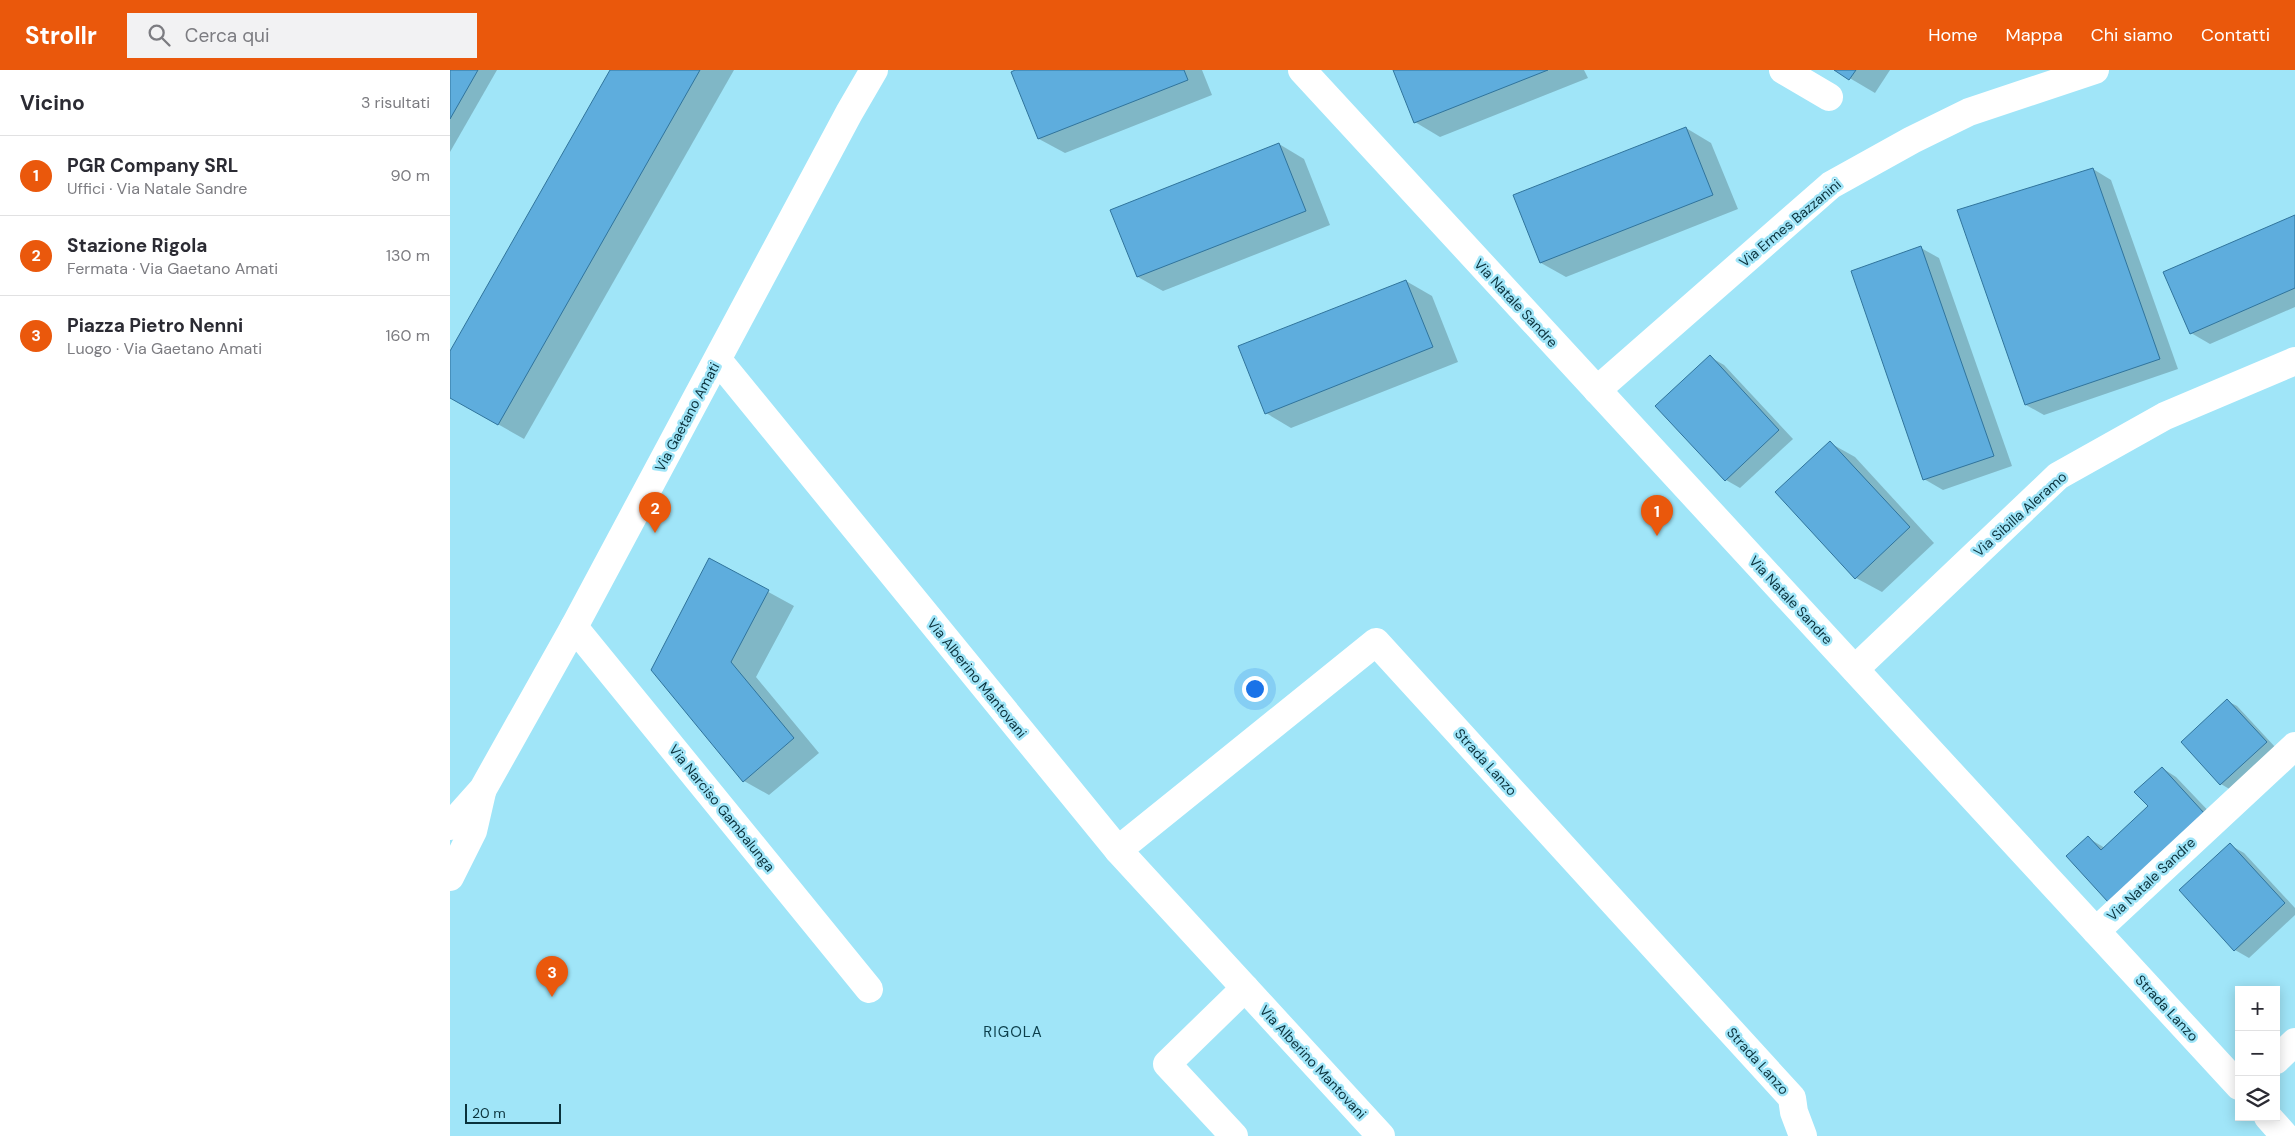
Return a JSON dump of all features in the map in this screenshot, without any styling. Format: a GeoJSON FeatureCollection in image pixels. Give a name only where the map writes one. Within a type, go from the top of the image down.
{"type":"FeatureCollection","features":[{"type":"Feature","properties":{"kind":"street","name":"Via Gaetano Amati"},"geometry":{"type":"LineString","coordinates":[[450,826],[484,788],[574,628],[849,113],[874,70]]}},
{"type":"Feature","properties":{"kind":"street","name":"Via Natale Sandre"},"geometry":{"type":"LineString","coordinates":[[1302,70],[2096,931],[2295,746]]}},
{"type":"Feature","properties":{"kind":"street"},"geometry":{"type":"LineString","coordinates":[[1782,70],[1829,97]]}},
{"type":"Feature","properties":{"kind":"street","name":"Via Ermes Bazzanini"},"geometry":{"type":"LineString","coordinates":[[1597,390],[1831,185],[1912,140],[1969,112],[2095,70]]}},
{"type":"Feature","properties":{"kind":"street","name":"Via Alberino Mantovani"},"geometry":{"type":"LineString","coordinates":[[718,360],[1118,850],[1381,1136]]}},
{"type":"Feature","properties":{"kind":"street","name":"Via Sibilla Aleramo"},"geometry":{"type":"LineString","coordinates":[[1854,669],[2058,476],[2165,416],[2295,361]]}},
{"type":"Feature","properties":{"kind":"street","name":"Via Narciso Gambalunga"},"geometry":{"type":"LineString","coordinates":[[574,628],[869,989]]}},
{"type":"Feature","properties":{"kind":"street","name":"Strada Lanzo"},"geometry":{"type":"LineString","coordinates":[[1118,850],[1376,642],[1792,1098],[1794,1112],[1803,1136]]}},
{"type":"Feature","properties":{"kind":"street","name":"Via Gaetano Amati"},"geometry":{"type":"LineString","coordinates":[[450,877],[473,831],[484,788]]}},
{"type":"Feature","properties":{"kind":"street","name":"Strada Lanzo"},"geometry":{"type":"LineString","coordinates":[[2096,931],[2235,1082]]}},
{"type":"Feature","properties":{"kind":"street"},"geometry":{"type":"LineString","coordinates":[[1234,1136],[1167,1064],[1245,988]]}},
{"type":"Feature","properties":{"kind":"street"},"geometry":{"type":"LineString","coordinates":[[2280,1056],[2295,1042]]}},
{"type":"Feature","properties":{"kind":"street"},"geometry":{"type":"LineString","coordinates":[[2272,1121],[2285,1136]]}},
{"type":"Feature","properties":{"kind":"building"},"geometry":{"type":"Polygon","coordinates":[[[450,70],[478,70],[450,119],[450,70]]]}},
{"type":"Feature","properties":{"kind":"building"},"geometry":{"type":"Polygon","coordinates":[[[610,70],[700,70],[498,425],[450,398],[450,351],[610,70]]]}},
{"type":"Feature","properties":{"kind":"building"},"geometry":{"type":"Polygon","coordinates":[[[1015,70],[1184,70],[1188,80],[1038,139],[1011,72],[1015,70]]]}},
{"type":"Feature","properties":{"kind":"building"},"geometry":{"type":"Polygon","coordinates":[[[1393,70],[1548,70],[1414,123],[1393,70]]]}},
{"type":"Feature","properties":{"kind":"building"},"geometry":{"type":"Polygon","coordinates":[[[1834,70],[1856,70],[1849,80],[1834,70]]]}},
{"type":"Feature","properties":{"kind":"building"},"geometry":{"type":"Polygon","coordinates":[[[1686,127],[1713,195],[1540,263],[1513,195],[1686,127]]]}},
{"type":"Feature","properties":{"kind":"building"},"geometry":{"type":"Polygon","coordinates":[[[1279,143],[1306,211],[1137,277],[1110,210],[1279,143]]]}},
{"type":"Feature","properties":{"kind":"building"},"geometry":{"type":"Polygon","coordinates":[[[2093,168],[2160,359],[2025,405],[1957,210],[2093,168]]]}},
{"type":"Feature","properties":{"kind":"building"},"geometry":{"type":"Polygon","coordinates":[[[2295,215],[2295,288],[2190,334],[2163,272],[2295,215]]]}},
{"type":"Feature","properties":{"kind":"building"},"geometry":{"type":"Polygon","coordinates":[[[1921,246],[1994,456],[1923,480],[1851,271],[1921,246]]]}},
{"type":"Feature","properties":{"kind":"building"},"geometry":{"type":"Polygon","coordinates":[[[1406,280],[1433,347],[1265,414],[1238,346],[1406,280]]]}},
{"type":"Feature","properties":{"kind":"building"},"geometry":{"type":"Polygon","coordinates":[[[1710,355],[1779,430],[1725,481],[1655,406],[1710,355]]]}},
{"type":"Feature","properties":{"kind":"building"},"geometry":{"type":"Polygon","coordinates":[[[1830,441],[1910,527],[1855,579],[1775,492],[1830,441]]]}},
{"type":"Feature","properties":{"kind":"building"},"geometry":{"type":"Polygon","coordinates":[[[709,558],[769,590],[731,662],[794,738],[743,782],[651,670],[709,558]]]}},
{"type":"Feature","properties":{"kind":"building"},"geometry":{"type":"Polygon","coordinates":[[[2227,699],[2267,742],[2220,785],[2181,742],[2227,699]]]}},
{"type":"Feature","properties":{"kind":"building"},"geometry":{"type":"Polygon","coordinates":[[[2162,767],[2204,813],[2108,902],[2066,856],[2088,836],[2101,850],[2148,806],[2134,792],[2162,767]]]}},
{"type":"Feature","properties":{"kind":"building"},"geometry":{"type":"Polygon","coordinates":[[[2230,843],[2285,903],[2234,951],[2179,890],[2230,843]]]}},
{"type":"Feature","properties":{"kind":"place","name":"Stazione Rigola"},"geometry":{"type":"Point","coordinates":[655,533]}},
{"type":"Feature","properties":{"kind":"place","name":"PGR Company SRL"},"geometry":{"type":"Point","coordinates":[1657,536]}},
{"type":"Feature","properties":{"kind":"place","name":"Piazza Pietro Nenni"},"geometry":{"type":"Point","coordinates":[552,997]}},
{"type":"Feature","properties":{"kind":"district","name":"RIGOLA"},"geometry":{"type":"Point","coordinates":[1013,1032]}}]}
